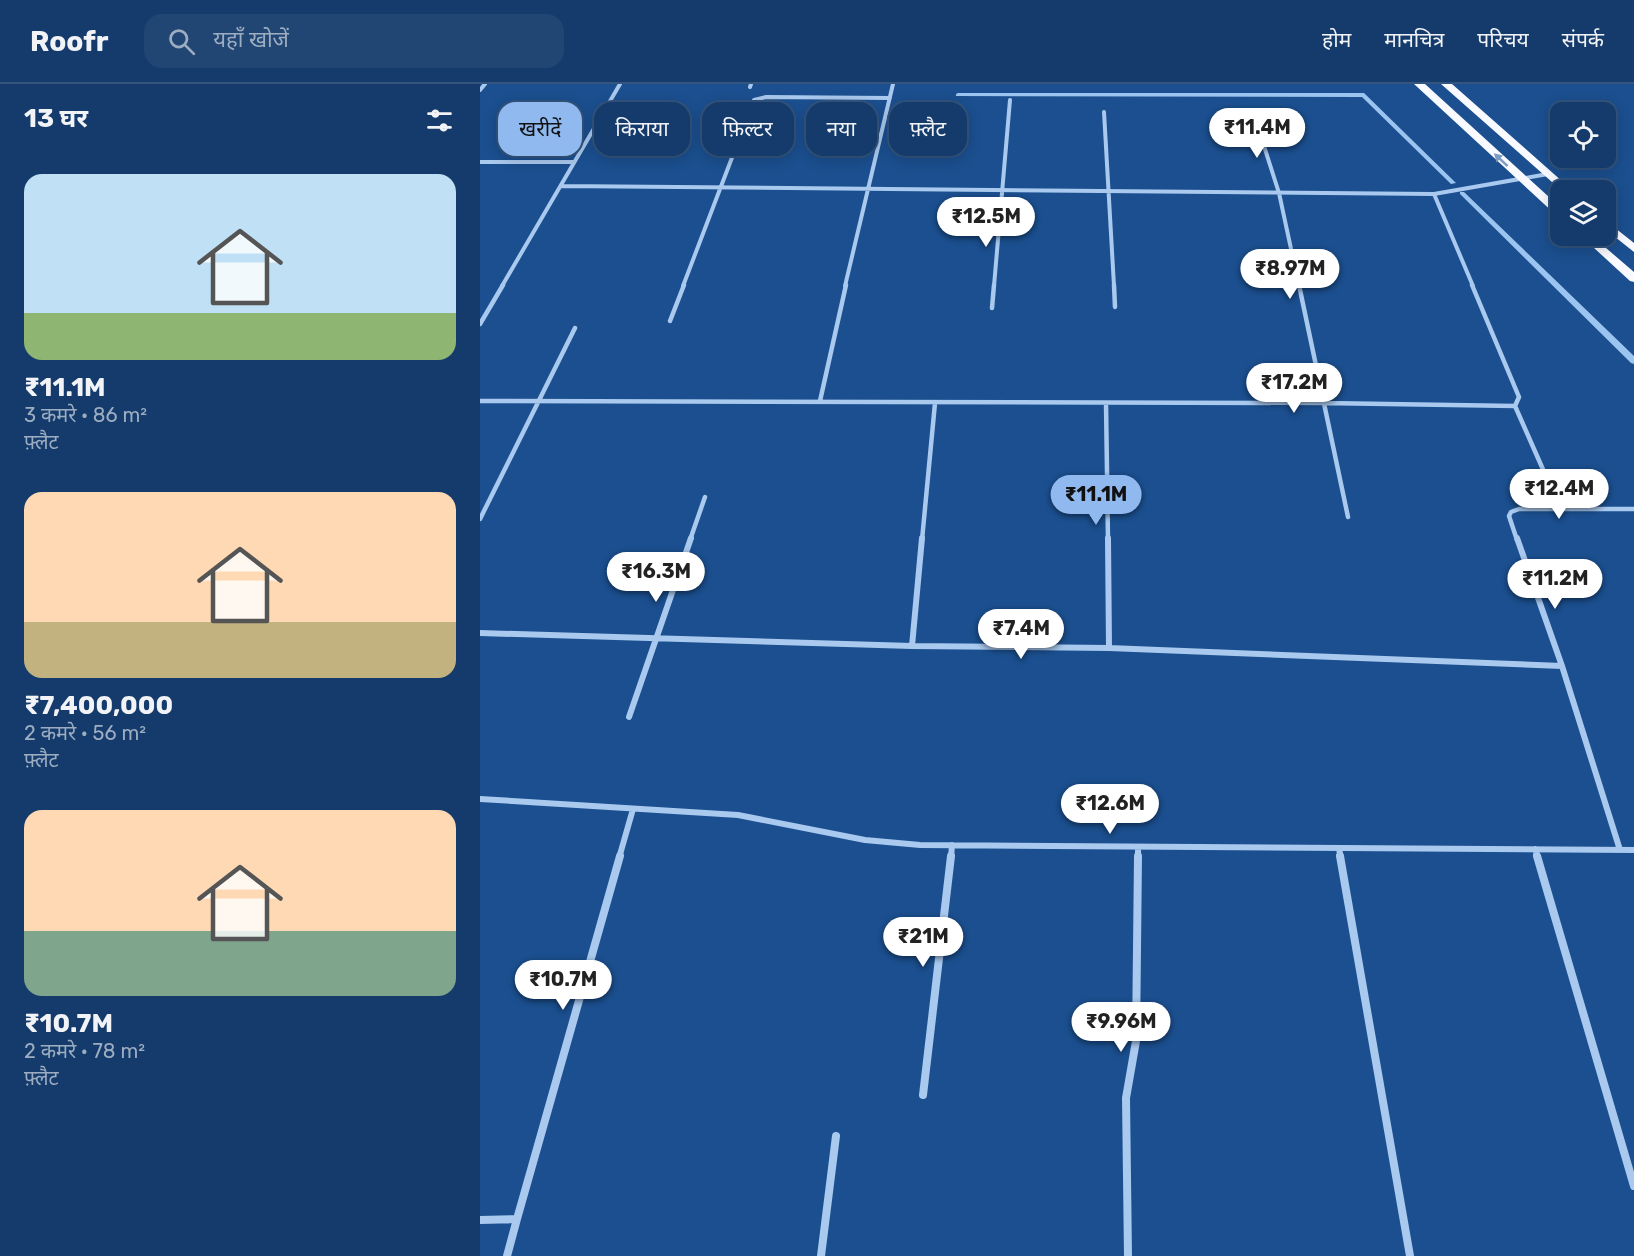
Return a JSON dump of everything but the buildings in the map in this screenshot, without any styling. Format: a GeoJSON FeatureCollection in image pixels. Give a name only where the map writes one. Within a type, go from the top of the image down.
{"type":"FeatureCollection","features":[{"type":"Feature","properties":{"kind":"highway"},"geometry":{"type":"LineString","coordinates":[[1419,84],[1550,204]]}},
{"type":"Feature","properties":{"kind":"highway"},"geometry":{"type":"LineString","coordinates":[[1446,84],[1556,180]]}},
{"type":"Feature","properties":{"kind":"highway"},"geometry":{"type":"LineString","coordinates":[[1616,233],[1634,249]]}},
{"type":"Feature","properties":{"kind":"highway"},"geometry":{"type":"LineString","coordinates":[[1597,246],[1634,278]]}},
{"type":"Feature","properties":{"kind":"street"},"geometry":{"type":"LineString","coordinates":[[480,90],[485,84]]}},
{"type":"Feature","properties":{"kind":"street"},"geometry":{"type":"LineString","coordinates":[[480,324],[620,84]]}},
{"type":"Feature","properties":{"kind":"street"},"geometry":{"type":"LineString","coordinates":[[820,401],[867,188],[893,84]]}},
{"type":"Feature","properties":{"kind":"street"},"geometry":{"type":"LineString","coordinates":[[670,321],[754,100],[890,98]]}},
{"type":"Feature","properties":{"kind":"street"},"geometry":{"type":"LineString","coordinates":[[992,308],[1010,100]]}},
{"type":"Feature","properties":{"kind":"street"},"geometry":{"type":"LineString","coordinates":[[1104,112],[1115,307]]}},
{"type":"Feature","properties":{"kind":"street"},"geometry":{"type":"LineString","coordinates":[[1255,118],[1279,193],[1348,517]]}},
{"type":"Feature","properties":{"kind":"street"},"geometry":{"type":"LineString","coordinates":[[480,162],[574,162]]}},
{"type":"Feature","properties":{"kind":"street"},"geometry":{"type":"LineString","coordinates":[[561,186],[1434,194],[1548,174]]}},
{"type":"Feature","properties":{"kind":"street"},"geometry":{"type":"LineString","coordinates":[[1434,194],[1519,397],[1515,406]]}},
{"type":"Feature","properties":{"kind":"street"},"geometry":{"type":"LineString","coordinates":[[480,519],[575,328]]}},
{"type":"Feature","properties":{"kind":"street"},"geometry":{"type":"LineString","coordinates":[[480,401],[1323,403],[1515,406]]}},
{"type":"Feature","properties":{"kind":"street"},"geometry":{"type":"LineString","coordinates":[[912,646],[935,403]]}},
{"type":"Feature","properties":{"kind":"street"},"geometry":{"type":"LineString","coordinates":[[1106,403],[1110,648]]}},
{"type":"Feature","properties":{"kind":"street"},"geometry":{"type":"LineString","coordinates":[[1515,406],[1560,508]]}},
{"type":"Feature","properties":{"kind":"street"},"geometry":{"type":"LineString","coordinates":[[629,717],[705,497]]}},
{"type":"Feature","properties":{"kind":"street"},"geometry":{"type":"LineString","coordinates":[[1620,850],[1562,666],[1509,516],[1511,512],[1519,509],[1634,509]]}},
{"type":"Feature","properties":{"kind":"street"},"geometry":{"type":"LineString","coordinates":[[480,633],[912,646],[1110,648],[1562,666]]}},
{"type":"Feature","properties":{"kind":"street"},"geometry":{"type":"LineString","coordinates":[[480,799],[738,815],[865,840],[952,845],[1634,850]]}},
{"type":"Feature","properties":{"kind":"street"},"geometry":{"type":"LineString","coordinates":[[507,1256],[633,809]]}},
{"type":"Feature","properties":{"kind":"street"},"geometry":{"type":"LineString","coordinates":[[923,1095],[952,845]]}},
{"type":"Feature","properties":{"kind":"street"},"geometry":{"type":"LineString","coordinates":[[1128,1256],[1126,1098],[1136,1041],[1138,848]]}},
{"type":"Feature","properties":{"kind":"street"},"geometry":{"type":"LineString","coordinates":[[1339,849],[1410,1256]]}},
{"type":"Feature","properties":{"kind":"street"},"geometry":{"type":"LineString","coordinates":[[1534,849],[1634,1186]]}},
{"type":"Feature","properties":{"kind":"street"},"geometry":{"type":"LineString","coordinates":[[821,1256],[836,1136]]}},
{"type":"Feature","properties":{"kind":"street"},"geometry":{"type":"LineString","coordinates":[[480,1220],[518,1220]]}},
{"type":"Feature","properties":{"kind":"waterway"},"geometry":{"type":"LineString","coordinates":[[958,95],[1364,95],[1453,183]]}},
{"type":"Feature","properties":{"kind":"waterway"},"geometry":{"type":"LineString","coordinates":[[1462,193],[1634,361]]}}]}
